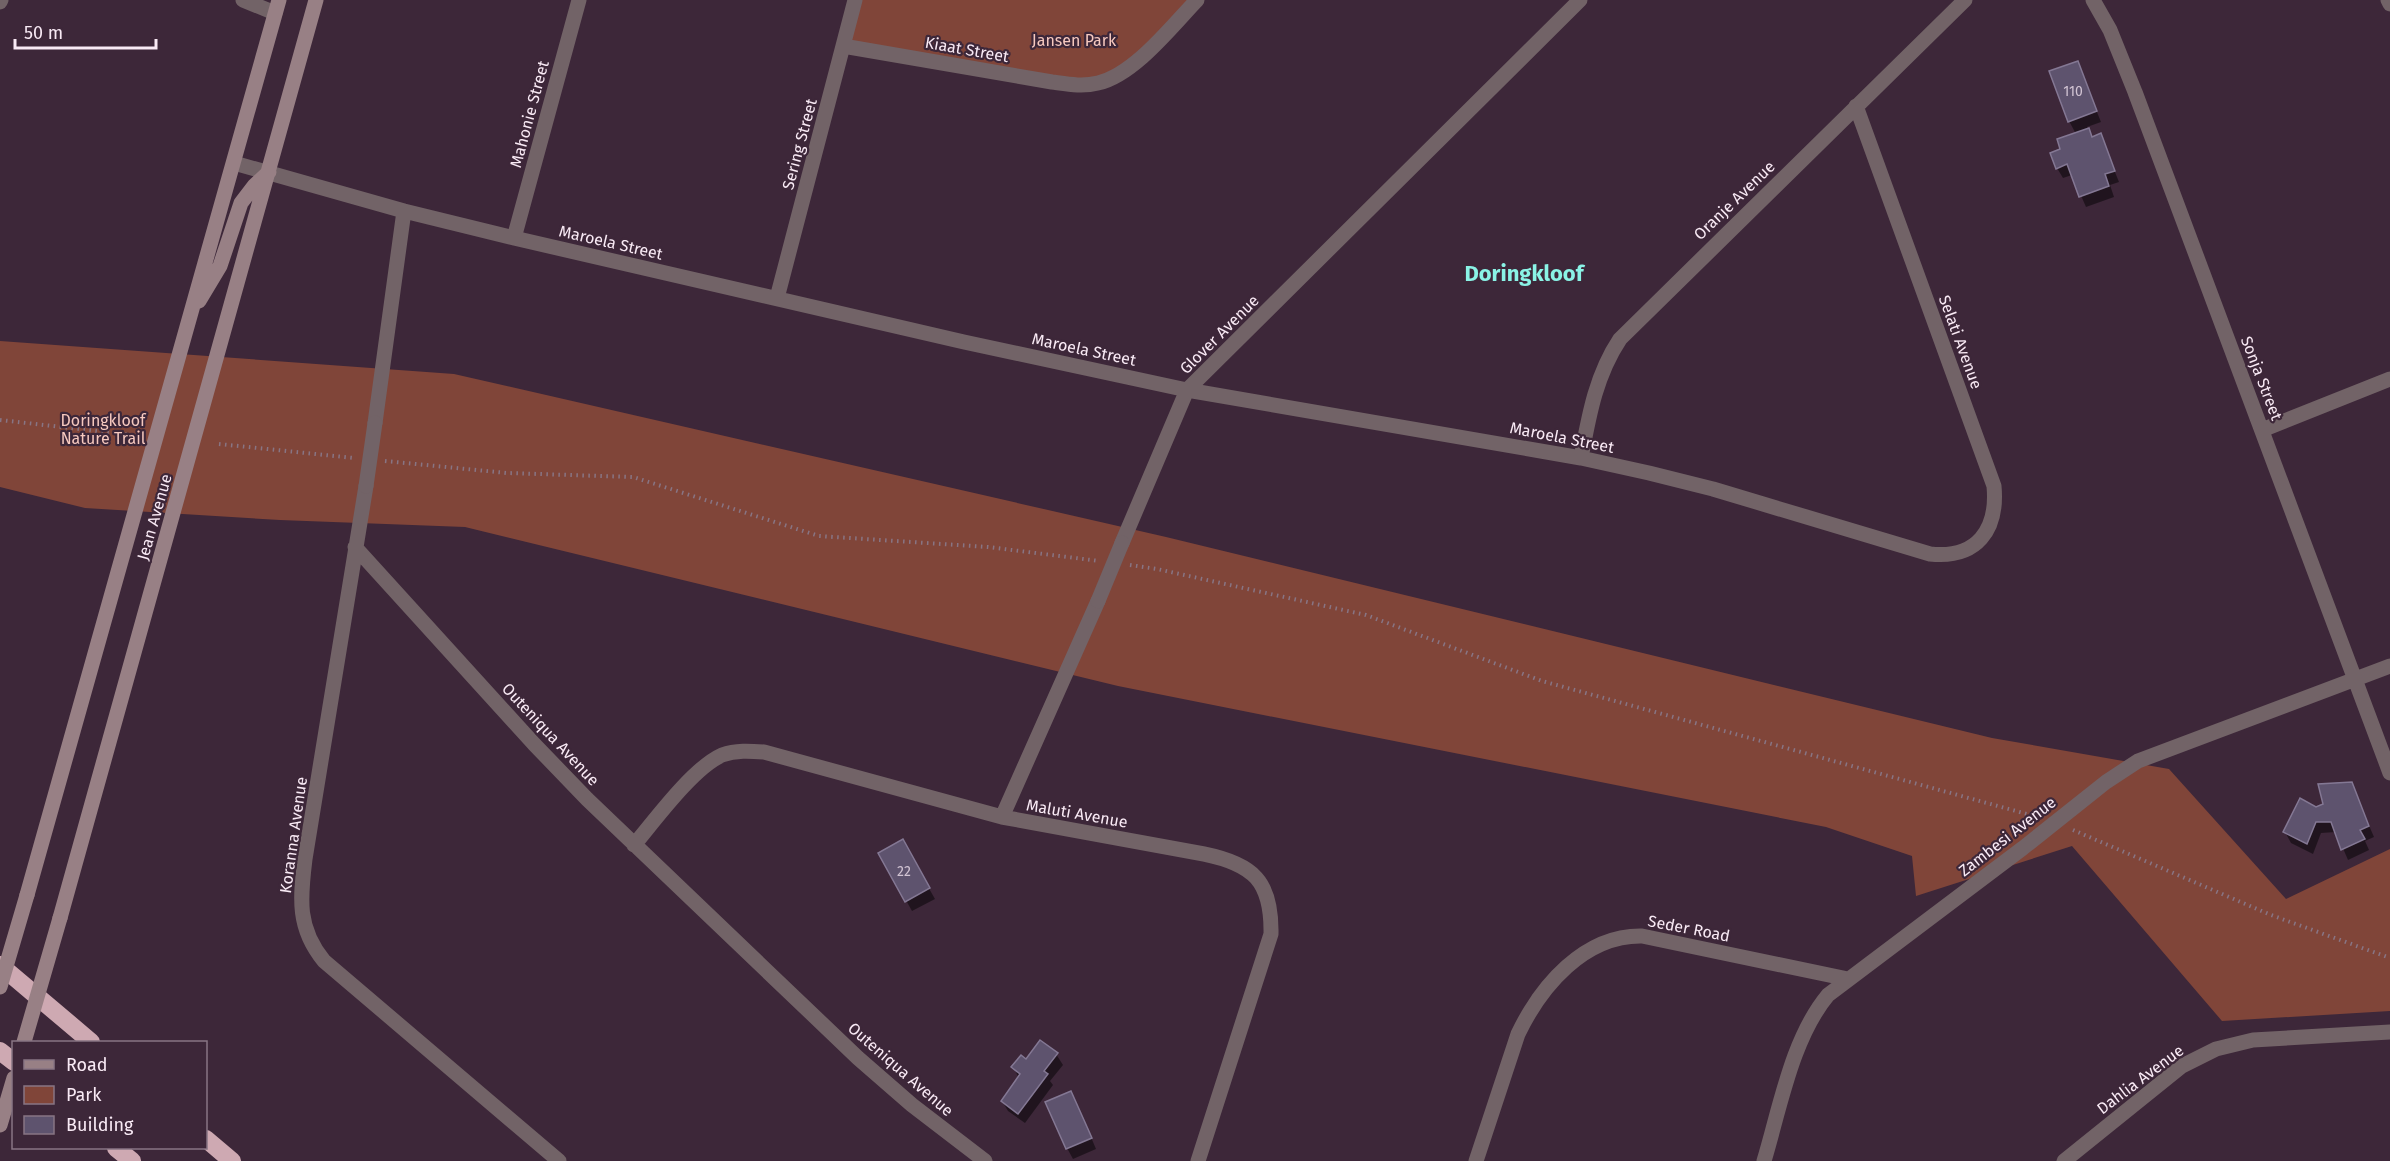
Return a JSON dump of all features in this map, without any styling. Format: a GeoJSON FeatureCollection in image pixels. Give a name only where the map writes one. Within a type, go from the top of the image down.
{"type":"FeatureCollection","features":[{"type":"Feature","properties":{"kind":"highway"},"geometry":{"type":"LineString","coordinates":[[0,965],[90,1041]]}},
{"type":"Feature","properties":{"kind":"highway"},"geometry":{"type":"LineString","coordinates":[[0,1051],[12,1060]]}},
{"type":"Feature","properties":{"kind":"highway"},"geometry":{"type":"LineString","coordinates":[[207,1140],[232,1161]]}},
{"type":"Feature","properties":{"kind":"highway"},"geometry":{"type":"LineString","coordinates":[[117,1149],[132,1161]]}},
{"type":"Feature","properties":{"kind":"main road","name":"Jean Avenue"},"geometry":{"type":"LineString","coordinates":[[24,1041],[316,0]]}},
{"type":"Feature","properties":{"kind":"main road","name":"Jean Avenue"},"geometry":{"type":"LineString","coordinates":[[0,987],[277,6]]}},
{"type":"Feature","properties":{"kind":"main road"},"geometry":{"type":"LineString","coordinates":[[192,311],[220,266],[241,203],[269,172]]}},
{"type":"Feature","properties":{"kind":"main road"},"geometry":{"type":"LineString","coordinates":[[0,1124],[12,1085]]}},
{"type":"Feature","properties":{"kind":"street"},"geometry":{"type":"LineString","coordinates":[[243,0],[277,6]]}},
{"type":"Feature","properties":{"kind":"street","name":"Mahonie Street"},"geometry":{"type":"LineString","coordinates":[[514,238],[579,0]]}},
{"type":"Feature","properties":{"kind":"street","name":"Sering Street"},"geometry":{"type":"LineString","coordinates":[[777,298],[855,0]]}},
{"type":"Feature","properties":{"kind":"street","name":"Kiaat Street"},"geometry":{"type":"LineString","coordinates":[[843,46],[1078,86],[1098,83],[1120,74],[1197,0]]}},
{"type":"Feature","properties":{"kind":"street","name":"Glover Avenue"},"geometry":{"type":"LineString","coordinates":[[1002,817],[1098,601],[1187,390],[1580,0]]}},
{"type":"Feature","properties":{"kind":"street","name":"Oranje Avenue"},"geometry":{"type":"LineString","coordinates":[[1581,458],[1593,398],[1608,358],[1620,339],[1965,0]]}},
{"type":"Feature","properties":{"kind":"street","name":"Sonja Street"},"geometry":{"type":"LineString","coordinates":[[2093,0],[2110,30],[2136,92],[2390,773]]}},
{"type":"Feature","properties":{"kind":"street","name":"Selati Avenue"},"geometry":{"type":"LineString","coordinates":[[1856,106],[1994,486],[1993,515],[1984,536],[1974,546],[1958,554],[1930,554]]}},
{"type":"Feature","properties":{"kind":"street","name":"Maroela Street"},"geometry":{"type":"LineString","coordinates":[[234,163],[514,238],[963,342],[1187,390],[1581,458],[1713,489],[1930,554]]}},
{"type":"Feature","properties":{"kind":"street"},"geometry":{"type":"LineString","coordinates":[[356,547],[404,210]]}},
{"type":"Feature","properties":{"kind":"street"},"geometry":{"type":"LineString","coordinates":[[2262,430],[2390,378]]}},
{"type":"Feature","properties":{"kind":"street","name":"Outeniqua Avenue"},"geometry":{"type":"LineString","coordinates":[[356,547],[534,744],[634,845],[858,1058],[912,1105],[985,1161]]}},
{"type":"Feature","properties":{"kind":"street","name":"Koranna Avenue"},"geometry":{"type":"LineString","coordinates":[[356,547],[305,859],[302,888],[305,931],[311,945],[339,975],[559,1161]]}},
{"type":"Feature","properties":{"kind":"street","name":"Zambesi Avenue"},"geometry":{"type":"LineString","coordinates":[[1764,1161],[1796,1056],[1814,1012],[1828,995],[1848,979],[2138,760],[2390,666]]}},
{"type":"Feature","properties":{"kind":"street","name":"Maluti Avenue"},"geometry":{"type":"LineString","coordinates":[[634,845],[669,803],[704,767],[723,755],[741,751],[764,752],[1002,817],[1227,859],[1243,866],[1258,879],[1267,897],[1271,914],[1271,934],[1197,1161]]}},
{"type":"Feature","properties":{"kind":"street","name":"Seder Road"},"geometry":{"type":"LineString","coordinates":[[1476,1161],[1518,1034],[1526,1018],[1549,984],[1579,957],[1595,947],[1627,936],[1642,936],[1848,979]]}},
{"type":"Feature","properties":{"kind":"street","name":"Dahlia Avenue"},"geometry":{"type":"LineString","coordinates":[[2064,1161],[2182,1066],[2216,1049],[2253,1040],[2390,1032]]}},
{"type":"Feature","properties":{"kind":"path"},"geometry":{"type":"LineString","coordinates":[[0,420],[132,435]]}},
{"type":"Feature","properties":{"kind":"path"},"geometry":{"type":"LineString","coordinates":[[219,444],[357,458]]}},
{"type":"Feature","properties":{"kind":"path"},"geometry":{"type":"LineString","coordinates":[[381,460],[507,473],[633,477],[819,536],[988,547],[1101,562]]}},
{"type":"Feature","properties":{"kind":"path"},"geometry":{"type":"LineString","coordinates":[[1124,565],[1157,569],[1366,615],[1542,681],[2027,814]]}},
{"type":"Feature","properties":{"kind":"path"},"geometry":{"type":"LineString","coordinates":[[2073,830],[2271,915],[2390,958]]}},
{"type":"Feature","properties":{"kind":"green space","name":"Jansen Park"},"geometry":{"type":"Polygon","coordinates":[[[857,0],[1191,0],[1141,54],[1114,73],[1075,81],[848,41],[857,0]]]}},
{"type":"Feature","properties":{"kind":"green space","name":"Doringkloof Nature Trail"},"geometry":{"type":"Polygon","coordinates":[[[0,341],[454,374],[1166,537],[1992,738],[2169,769],[2286,899],[2390,849],[2390,1011],[2222,1021],[2072,846],[1916,896],[1912,856],[1826,827],[1118,686],[465,527],[280,520],[85,508],[0,487],[0,341]]]}},
{"type":"Feature","properties":{"kind":"building"},"geometry":{"type":"Polygon","coordinates":[[[2078,61],[2097,111],[2068,122],[2049,71],[2078,61]]]}},
{"type":"Feature","properties":{"kind":"building"},"geometry":{"type":"Polygon","coordinates":[[[2089,128],[2092,137],[2101,133],[2115,171],[2105,174],[2109,186],[2079,197],[2067,164],[2056,169],[2050,153],[2060,149],[2057,139],[2089,128]]]}},
{"type":"Feature","properties":{"kind":"building"},"geometry":{"type":"Polygon","coordinates":[[[2352,782],[2369,826],[2360,830],[2365,839],[2341,850],[2331,822],[2316,822],[2307,844],[2283,832],[2300,798],[2316,807],[2323,804],[2318,784],[2352,782]]]}},
{"type":"Feature","properties":{"kind":"building"},"geometry":{"type":"Polygon","coordinates":[[[903,839],[930,888],[905,902],[878,853],[903,839]]]}},
{"type":"Feature","properties":{"kind":"building"},"geometry":{"type":"Polygon","coordinates":[[[1040,1040],[1058,1053],[1044,1071],[1048,1074],[1018,1114],[1001,1101],[1020,1074],[1011,1067],[1021,1055],[1026,1059],[1040,1040]]]}},
{"type":"Feature","properties":{"kind":"building"},"geometry":{"type":"Polygon","coordinates":[[[1071,1091],[1092,1138],[1066,1149],[1045,1102],[1071,1091]]]}},
{"type":"Feature","properties":{"kind":"district","name":"Doringkloof"},"geometry":{"type":"Point","coordinates":[1524,273]}}]}
